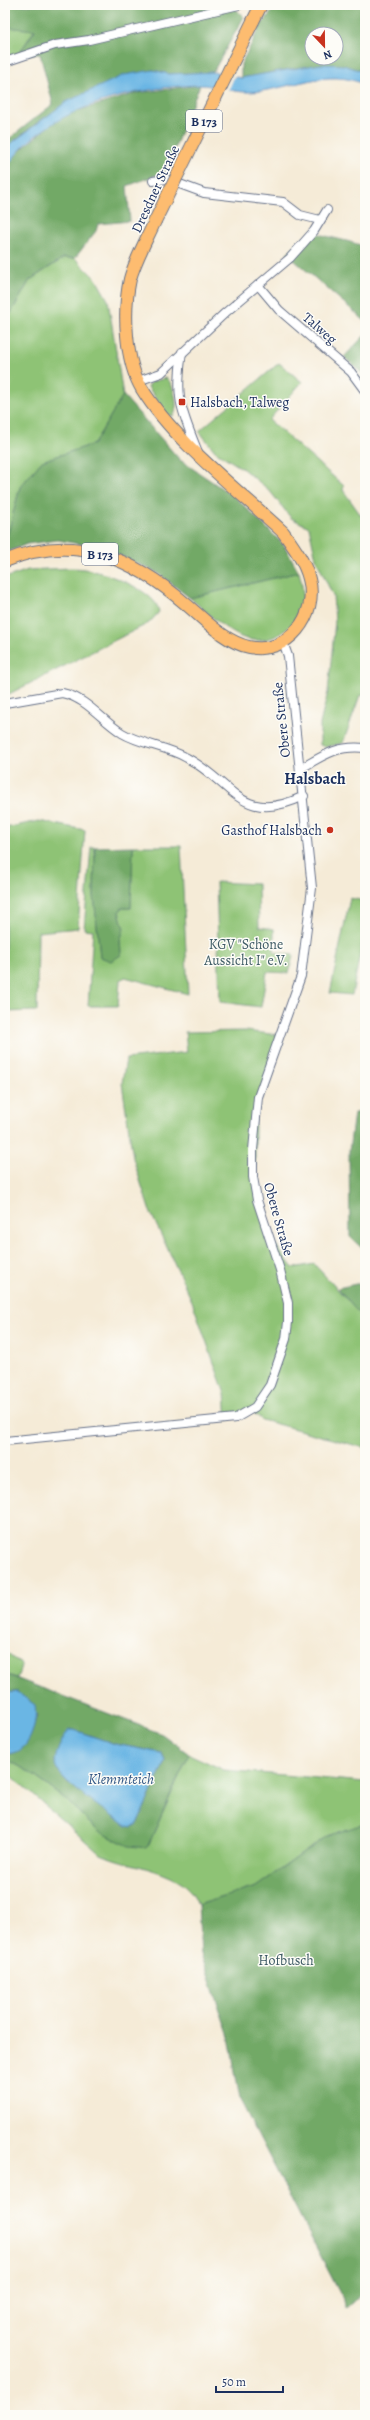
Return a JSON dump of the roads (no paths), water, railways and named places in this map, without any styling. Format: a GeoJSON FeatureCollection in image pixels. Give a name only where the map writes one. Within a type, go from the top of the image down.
{"type":"FeatureCollection","features":[{"type":"Feature","properties":{"kind":"main road","name":"Dresdner Straße"},"geometry":{"type":"LineString","coordinates":[[130,279],[155,221],[261,5]]}},
{"type":"Feature","properties":{"kind":"main road","name":"B 173"},"geometry":{"type":"LineString","coordinates":[[5,561],[29,551],[65,547],[105,555],[147,574],[224,636],[248,647],[260,649],[284,642],[298,631],[306,617],[311,592],[309,579],[295,548],[283,532],[168,425],[138,380],[132,363],[126,328],[130,279]]}},
{"type":"Feature","properties":{"kind":"street"},"geometry":{"type":"LineString","coordinates":[[5,62],[55,45],[89,40],[239,5]]}},
{"type":"Feature","properties":{"kind":"street"},"geometry":{"type":"LineString","coordinates":[[153,180],[166,179],[204,192],[283,202],[300,215],[320,220]]}},
{"type":"Feature","properties":{"kind":"street"},"geometry":{"type":"LineString","coordinates":[[138,380],[161,373],[182,352],[300,248],[314,231],[327,210]]}},
{"type":"Feature","properties":{"kind":"street","name":"Talweg"},"geometry":{"type":"LineString","coordinates":[[258,285],[279,310],[350,372],[365,391]]}},
{"type":"Feature","properties":{"kind":"street"},"geometry":{"type":"LineString","coordinates":[[182,352],[178,378],[179,402],[199,454]]}},
{"type":"Feature","properties":{"kind":"street","name":"Obere Straße"},"geometry":{"type":"LineString","coordinates":[[5,1441],[227,1420],[252,1410],[270,1385],[286,1339],[288,1303],[280,1270],[257,1200],[254,1177],[255,1119],[258,1097],[268,1065],[301,976],[312,888],[304,796],[288,656],[284,642]]}},
{"type":"Feature","properties":{"kind":"street"},"geometry":{"type":"LineString","coordinates":[[5,703],[62,693],[71,695],[82,701],[122,733],[186,757],[220,780],[239,799],[254,805],[274,806],[288,804],[304,796]]}},
{"type":"Feature","properties":{"kind":"street"},"geometry":{"type":"LineString","coordinates":[[300,769],[330,751],[350,747],[365,748]]}},
{"type":"Feature","properties":{"kind":"water"},"geometry":{"type":"Polygon","coordinates":[[[344,65],[365,72],[365,85],[351,80],[337,78],[308,81],[264,91],[244,92],[199,85],[146,91],[118,97],[90,106],[64,117],[41,132],[21,150],[5,171],[5,148],[66,102],[124,75],[153,70],[169,74],[213,72],[241,78],[310,66],[344,65]]]}},
{"type":"Feature","properties":{"kind":"water"},"geometry":{"type":"Polygon","coordinates":[[[17,1692],[35,1705],[35,1720],[30,1737],[26,1744],[20,1750],[13,1753],[5,1753],[5,1693],[17,1692]]]}},
{"type":"Feature","properties":{"kind":"water","name":"Klemmteich"},"geometry":{"type":"Polygon","coordinates":[[[69,1730],[74,1730],[115,1744],[161,1753],[165,1761],[137,1824],[132,1827],[126,1826],[77,1790],[60,1774],[55,1763],[57,1753],[61,1742],[69,1730]]]}},
{"type":"Feature","properties":{"kind":"place","name":"Halsbach, Talweg"},"geometry":{"type":"Point","coordinates":[182,402]}},
{"type":"Feature","properties":{"kind":"place","name":"Gasthof Halsbach"},"geometry":{"type":"Point","coordinates":[330,830]}},
{"type":"Feature","properties":{"kind":"district","name":"Halsbach"},"geometry":{"type":"Point","coordinates":[315,778]}},
{"type":"Feature","properties":{"kind":"park label","name":"KGV \"Schöne Aussicht I\" e.V."},"geometry":{"type":"Point","coordinates":[246,952]}},
{"type":"Feature","properties":{"kind":"park label","name":"Hofbusch"},"geometry":{"type":"Point","coordinates":[286,1960]}}]}
